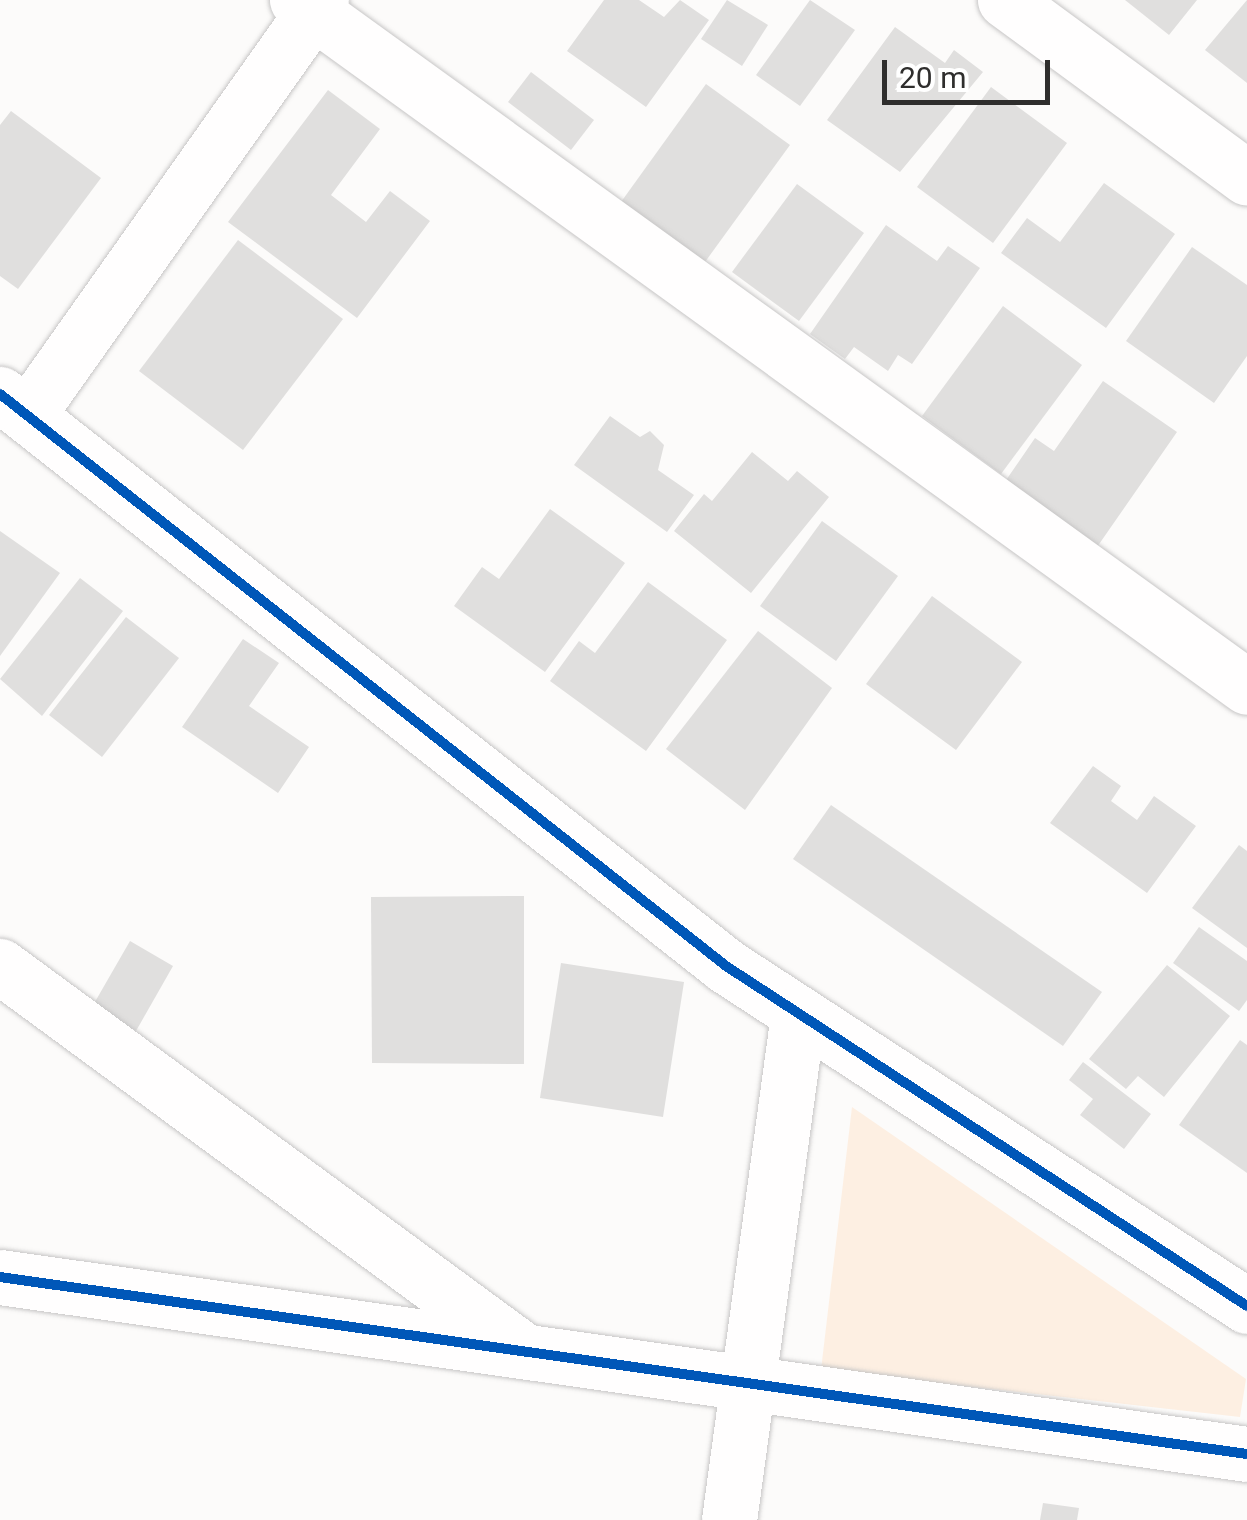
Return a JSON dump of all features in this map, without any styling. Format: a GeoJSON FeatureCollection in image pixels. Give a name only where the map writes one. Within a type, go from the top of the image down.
{"type":"FeatureCollection","features":[{"type":"Feature","properties":{"kind":"street"},"geometry":{"type":"LineString","coordinates":[[1005,0],[1247,178]]}},
{"type":"Feature","properties":{"kind":"street"},"geometry":{"type":"LineString","coordinates":[[1247,686],[310,4],[14,404],[726,966],[1247,1306]]}},
{"type":"Feature","properties":{"kind":"street"},"geometry":{"type":"LineString","coordinates":[[0,966],[526,1353]]}},
{"type":"Feature","properties":{"kind":"street"},"geometry":{"type":"LineString","coordinates":[[730,1520],[798,1014]]}},
{"type":"Feature","properties":{"kind":"street"},"geometry":{"type":"LineString","coordinates":[[0,1277],[1247,1454]]}},
{"type":"Feature","properties":{"kind":"shaded area"},"geometry":{"type":"Polygon","coordinates":[[[852,1107],[1246,1379],[1240,1417],[821,1370],[852,1107]]]}},
{"type":"Feature","properties":{"kind":"building"},"geometry":{"type":"Polygon","coordinates":[[[604,0],[639,0],[664,17],[680,0],[709,20],[646,107],[567,51],[604,0]]]}},
{"type":"Feature","properties":{"kind":"building"},"geometry":{"type":"Polygon","coordinates":[[[727,0],[768,25],[742,66],[701,39],[727,0]]]}},
{"type":"Feature","properties":{"kind":"building"},"geometry":{"type":"Polygon","coordinates":[[[810,0],[855,30],[800,106],[756,75],[810,0]]]}},
{"type":"Feature","properties":{"kind":"building"},"geometry":{"type":"Polygon","coordinates":[[[1125,0],[1197,0],[1169,35],[1125,0]]]}},
{"type":"Feature","properties":{"kind":"building"},"geometry":{"type":"Polygon","coordinates":[[[1247,0],[1247,83],[1205,50],[1247,0]]]}},
{"type":"Feature","properties":{"kind":"building"},"geometry":{"type":"Polygon","coordinates":[[[895,27],[945,63],[954,50],[983,72],[900,172],[827,120],[895,27]]]}},
{"type":"Feature","properties":{"kind":"building"},"geometry":{"type":"Polygon","coordinates":[[[531,72],[594,120],[571,150],[508,102],[531,72]]]}},
{"type":"Feature","properties":{"kind":"building"},"geometry":{"type":"Polygon","coordinates":[[[706,84],[790,145],[705,262],[621,202],[706,84]]]}},
{"type":"Feature","properties":{"kind":"building"},"geometry":{"type":"Polygon","coordinates":[[[991,87],[1067,143],[993,243],[917,187],[991,87]]]}},
{"type":"Feature","properties":{"kind":"building"},"geometry":{"type":"Polygon","coordinates":[[[328,90],[380,129],[331,195],[366,222],[390,191],[430,221],[357,318],[228,222],[328,90]]]}},
{"type":"Feature","properties":{"kind":"building"},"geometry":{"type":"Polygon","coordinates":[[[11,111],[101,178],[18,289],[0,276],[0,125],[11,111]]]}},
{"type":"Feature","properties":{"kind":"building"},"geometry":{"type":"Polygon","coordinates":[[[1104,183],[1175,234],[1106,328],[1001,253],[1027,218],[1060,242],[1104,183]]]}},
{"type":"Feature","properties":{"kind":"building"},"geometry":{"type":"Polygon","coordinates":[[[797,184],[864,233],[799,321],[732,272],[797,184]]]}},
{"type":"Feature","properties":{"kind":"building"},"geometry":{"type":"Polygon","coordinates":[[[886,225],[937,261],[948,246],[980,268],[912,364],[898,355],[888,371],[854,347],[845,359],[810,334],[886,225]]]}},
{"type":"Feature","properties":{"kind":"building"},"geometry":{"type":"Polygon","coordinates":[[[238,240],[343,319],[243,450],[139,371],[238,240]]]}},
{"type":"Feature","properties":{"kind":"building"},"geometry":{"type":"Polygon","coordinates":[[[1192,247],[1247,285],[1247,356],[1214,403],[1126,341],[1192,247]]]}},
{"type":"Feature","properties":{"kind":"building"},"geometry":{"type":"Polygon","coordinates":[[[1003,306],[1082,365],[1001,474],[922,416],[1003,306]]]}},
{"type":"Feature","properties":{"kind":"building"},"geometry":{"type":"Polygon","coordinates":[[[1103,381],[1177,432],[1095,550],[1002,486],[1035,438],[1054,451],[1103,381]]]}},
{"type":"Feature","properties":{"kind":"building"},"geometry":{"type":"Polygon","coordinates":[[[610,416],[640,437],[650,431],[664,445],[658,470],[694,495],[667,532],[574,465],[610,416]]]}},
{"type":"Feature","properties":{"kind":"building"},"geometry":{"type":"Polygon","coordinates":[[[752,452],[788,481],[797,471],[829,497],[751,593],[674,531],[704,494],[712,501],[752,452]]]}},
{"type":"Feature","properties":{"kind":"building"},"geometry":{"type":"Polygon","coordinates":[[[550,509],[625,563],[545,672],[454,606],[482,567],[499,579],[550,509]]]}},
{"type":"Feature","properties":{"kind":"building"},"geometry":{"type":"Polygon","coordinates":[[[822,521],[898,576],[836,661],[760,606],[822,521]]]}},
{"type":"Feature","properties":{"kind":"building"},"geometry":{"type":"Polygon","coordinates":[[[0,531],[60,573],[0,656],[0,531]]]}},
{"type":"Feature","properties":{"kind":"building"},"geometry":{"type":"Polygon","coordinates":[[[80,578],[123,611],[42,716],[0,679],[80,578]]]}},
{"type":"Feature","properties":{"kind":"building"},"geometry":{"type":"Polygon","coordinates":[[[648,582],[727,640],[646,751],[550,681],[579,641],[595,653],[648,582]]]}},
{"type":"Feature","properties":{"kind":"building"},"geometry":{"type":"Polygon","coordinates":[[[932,596],[1022,662],[956,750],[866,684],[932,596]]]}},
{"type":"Feature","properties":{"kind":"building"},"geometry":{"type":"Polygon","coordinates":[[[126,617],[179,658],[102,757],[49,715],[126,617]]]}},
{"type":"Feature","properties":{"kind":"building"},"geometry":{"type":"Polygon","coordinates":[[[758,631],[832,688],[745,810],[666,749],[758,631]]]}},
{"type":"Feature","properties":{"kind":"building"},"geometry":{"type":"Polygon","coordinates":[[[243,639],[279,663],[249,706],[309,747],[278,793],[182,727],[243,639]]]}},
{"type":"Feature","properties":{"kind":"building"},"geometry":{"type":"Polygon","coordinates":[[[1093,766],[1121,786],[1111,801],[1137,820],[1154,796],[1196,826],[1147,893],[1050,823],[1093,766]]]}},
{"type":"Feature","properties":{"kind":"building"},"geometry":{"type":"Polygon","coordinates":[[[831,805],[1102,992],[1063,1046],[793,859],[831,805]]]}},
{"type":"Feature","properties":{"kind":"building"},"geometry":{"type":"Polygon","coordinates":[[[1239,845],[1247,851],[1247,948],[1192,908],[1239,845]]]}},
{"type":"Feature","properties":{"kind":"building"},"geometry":{"type":"Polygon","coordinates":[[[524,896],[524,1064],[372,1063],[371,897],[524,896]]]}},
{"type":"Feature","properties":{"kind":"building"},"geometry":{"type":"Polygon","coordinates":[[[1199,927],[1247,961],[1247,1000],[1239,1011],[1173,963],[1199,927]]]}},
{"type":"Feature","properties":{"kind":"building"},"geometry":{"type":"Polygon","coordinates":[[[130,941],[173,966],[136,1031],[92,1007],[130,941]]]}},
{"type":"Feature","properties":{"kind":"building"},"geometry":{"type":"Polygon","coordinates":[[[561,963],[684,982],[663,1117],[540,1098],[561,963]]]}},
{"type":"Feature","properties":{"kind":"building"},"geometry":{"type":"Polygon","coordinates":[[[1167,965],[1230,1016],[1164,1097],[1138,1076],[1126,1089],[1089,1059],[1167,965]]]}},
{"type":"Feature","properties":{"kind":"building"},"geometry":{"type":"Polygon","coordinates":[[[1240,1040],[1247,1045],[1247,1173],[1179,1125],[1240,1040]]]}},
{"type":"Feature","properties":{"kind":"building"},"geometry":{"type":"Polygon","coordinates":[[[1083,1062],[1151,1114],[1124,1149],[1080,1115],[1093,1099],[1069,1080],[1083,1062]]]}},
{"type":"Feature","properties":{"kind":"building"},"geometry":{"type":"Polygon","coordinates":[[[1043,1503],[1079,1508],[1077,1520],[1040,1520],[1043,1503]]]}},
{"type":"Feature","properties":{"kind":"cycle path"},"geometry":{"type":"LineString","coordinates":[[0,394],[726,966],[1247,1306]]}},
{"type":"Feature","properties":{"kind":"cycle path"},"geometry":{"type":"LineString","coordinates":[[0,1277],[1247,1454]]}}]}
